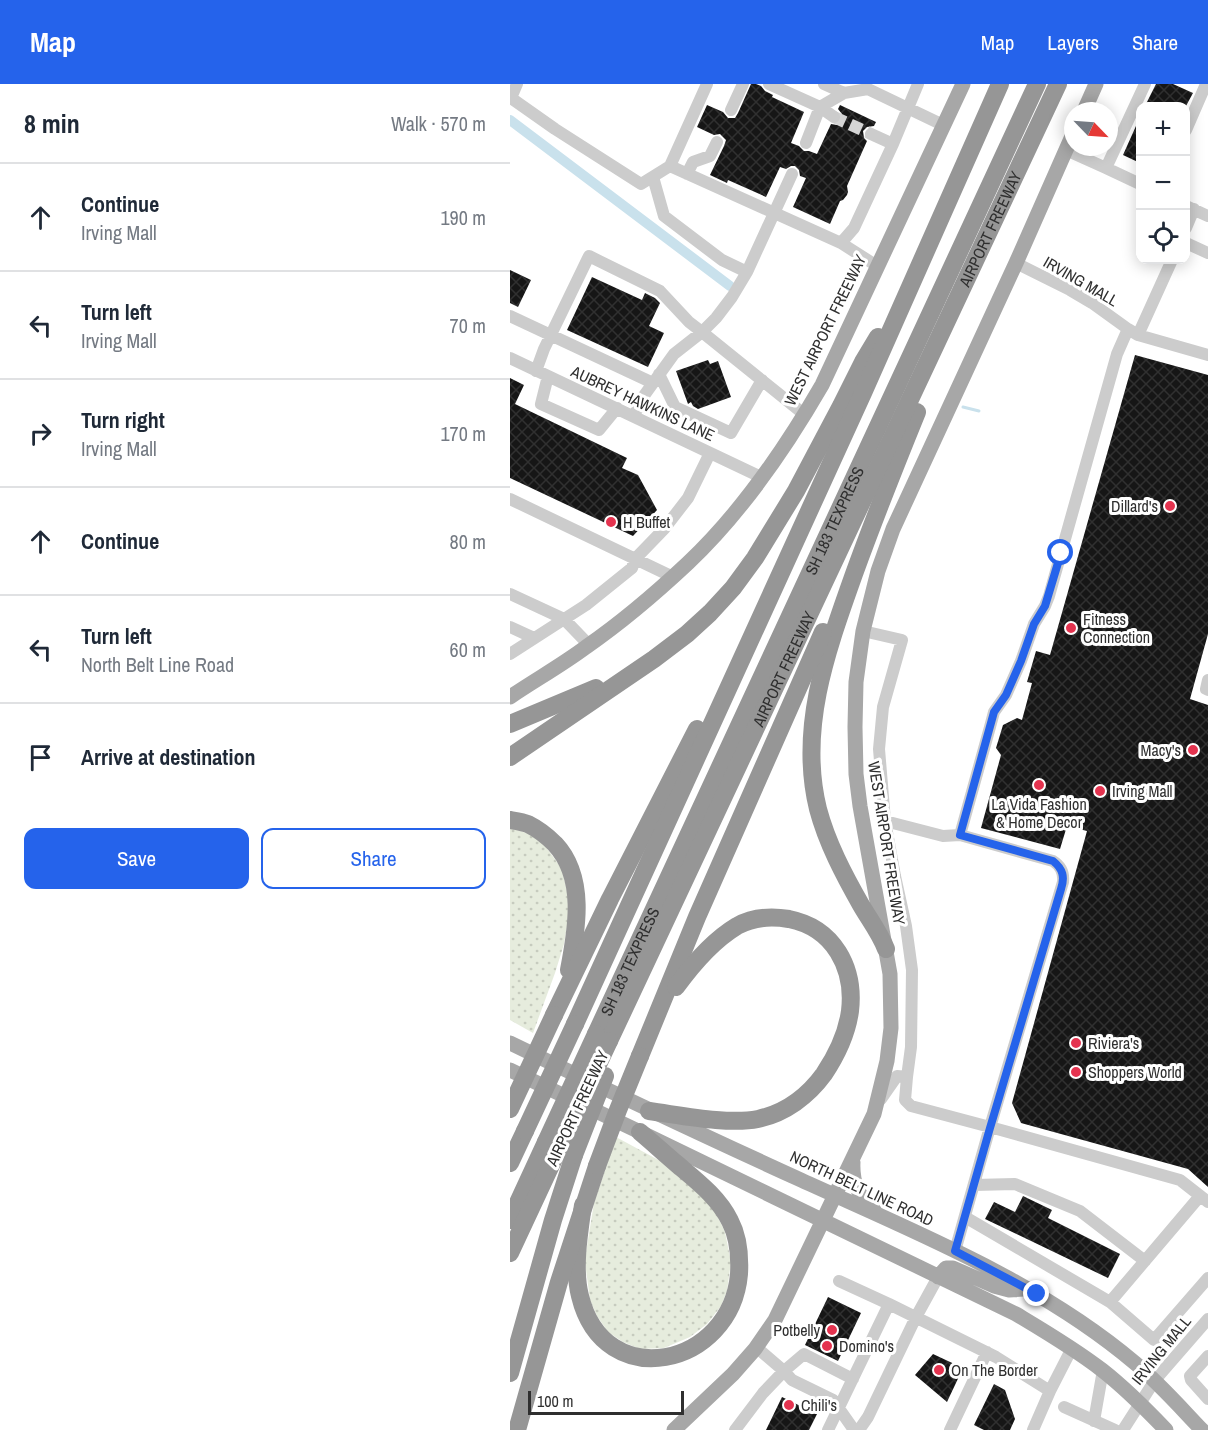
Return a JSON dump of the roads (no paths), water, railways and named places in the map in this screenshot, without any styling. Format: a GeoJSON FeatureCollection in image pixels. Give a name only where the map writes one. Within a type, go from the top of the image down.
{"type":"FeatureCollection","features":[{"type":"Feature","properties":{"kind":"highway","name":"AIRPORT FREEWAY"},"geometry":{"type":"LineString","coordinates":[[510,1253],[548,1143],[597,1035],[751,639],[1000,84]]}},
{"type":"Feature","properties":{"kind":"highway","name":"SH 183 TEXPRESS"},"geometry":{"type":"LineString","coordinates":[[597,1035],[906,344],[1025,84]]}},
{"type":"Feature","properties":{"kind":"highway","name":"SH 183 TEXPRESS"},"geometry":{"type":"LineString","coordinates":[[597,1035],[1036,84]]}},
{"type":"Feature","properties":{"kind":"highway","name":"AIRPORT FREEWAY"},"geometry":{"type":"LineString","coordinates":[[597,1035],[641,971],[1058,84]]}},
{"type":"Feature","properties":{"kind":"highway"},"geometry":{"type":"LineString","coordinates":[[518,1430],[583,1205],[618,1110],[697,917],[875,516],[939,357],[1002,223],[1008,194]]}},
{"type":"Feature","properties":{"kind":"highway"},"geometry":{"type":"LineString","coordinates":[[510,757],[687,634],[733,588],[756,558],[796,491],[863,362],[916,274]]}},
{"type":"Feature","properties":{"kind":"highway"},"geometry":{"type":"LineString","coordinates":[[875,516],[825,657],[813,714],[811,758],[818,808],[825,829],[860,903],[886,949]]}},
{"type":"Feature","properties":{"kind":"highway"},"geometry":{"type":"LineString","coordinates":[[510,1109],[610,899],[716,692],[751,639]]}},
{"type":"Feature","properties":{"kind":"highway"},"geometry":{"type":"LineString","coordinates":[[510,724],[594,689],[654,659]]}},
{"type":"Feature","properties":{"kind":"highway"},"geometry":{"type":"LineString","coordinates":[[510,820],[529,825],[546,835],[562,852],[572,871],[576,892],[576,915],[563,997]]}},
{"type":"Feature","properties":{"kind":"highway"},"geometry":{"type":"LineString","coordinates":[[650,1111],[736,1121],[757,1119],[777,1113],[798,1102],[816,1085],[831,1063],[843,1038],[850,1012],[850,988],[846,968],[836,947],[820,932],[799,921],[778,917],[757,918],[738,926],[719,939],[682,978],[660,1011]]}},
{"type":"Feature","properties":{"kind":"highway"},"geometry":{"type":"LineString","coordinates":[[510,1221],[597,1035]]}},
{"type":"Feature","properties":{"kind":"highway"},"geometry":{"type":"LineString","coordinates":[[583,1205],[578,1248],[579,1294],[585,1313],[594,1329],[607,1343],[625,1353],[644,1359],[664,1358],[683,1353],[703,1342],[718,1327],[731,1306],[738,1285],[740,1262],[738,1240],[730,1220],[702,1185],[640,1132]]}},
{"type":"Feature","properties":{"kind":"highway","name":"AIRPORT FREEWAY"},"geometry":{"type":"LineString","coordinates":[[510,1163],[548,1143]]}},
{"type":"Feature","properties":{"kind":"highway"},"geometry":{"type":"LineString","coordinates":[[510,1197],[548,1143]]}},
{"type":"Feature","properties":{"kind":"highway"},"geometry":{"type":"LineString","coordinates":[[510,1373],[553,1220],[548,1143]]}},
{"type":"Feature","properties":{"kind":"main road","name":"WEST AIRPORT FREEWAY"},"geometry":{"type":"LineString","coordinates":[[510,697],[589,645],[632,613],[712,538],[763,478],[822,385],[963,84]]}},
{"type":"Feature","properties":{"kind":"main road"},"geometry":{"type":"LineString","coordinates":[[1088,102],[1096,84]]}},
{"type":"Feature","properties":{"kind":"main road","name":"WEST AIRPORT FREEWAY"},"geometry":{"type":"LineString","coordinates":[[674,1430],[733,1374],[775,1320],[874,1114],[887,1061],[891,1028],[891,991],[886,949],[861,818],[856,774],[856,692],[862,631],[878,572],[893,529],[1064,155]]}},
{"type":"Feature","properties":{"kind":"main road","name":"NORTH BELT LINE ROAD"},"geometry":{"type":"LineString","coordinates":[[510,1043],[650,1111],[880,1215],[1027,1289],[1083,1324],[1135,1363],[1155,1380],[1202,1430]]}},
{"type":"Feature","properties":{"kind":"main road"},"geometry":{"type":"LineString","coordinates":[[510,1070],[1016,1314],[1072,1348],[1103,1371],[1140,1403],[1166,1430]]}},
{"type":"Feature","properties":{"kind":"main road"},"geometry":{"type":"LineString","coordinates":[[853,1158],[853,1177],[858,1191],[866,1203],[880,1215]]}},
{"type":"Feature","properties":{"kind":"main road"},"geometry":{"type":"LineString","coordinates":[[938,1277],[946,1268],[953,1268],[994,1286],[1009,1290],[1027,1289]]}},
{"type":"Feature","properties":{"kind":"street"},"geometry":{"type":"LineString","coordinates":[[517,84],[511,98],[641,184],[670,166],[707,84]]}},
{"type":"Feature","properties":{"kind":"street"},"geometry":{"type":"LineString","coordinates":[[731,110],[743,84]]}},
{"type":"Feature","properties":{"kind":"street"},"geometry":{"type":"LineString","coordinates":[[769,84],[820,107],[834,117]]}},
{"type":"Feature","properties":{"kind":"street"},"geometry":{"type":"LineString","coordinates":[[824,84],[844,93]]}},
{"type":"Feature","properties":{"kind":"street"},"geometry":{"type":"LineString","coordinates":[[841,243],[854,228],[918,84]]}},
{"type":"Feature","properties":{"kind":"street"},"geometry":{"type":"LineString","coordinates":[[1106,168],[1145,84]]}},
{"type":"Feature","properties":{"kind":"street"},"geometry":{"type":"LineString","coordinates":[[1190,118],[1206,84]]}},
{"type":"Feature","properties":{"kind":"street"},"geometry":{"type":"LineString","coordinates":[[806,143],[820,107],[844,93],[868,89],[943,125]]}},
{"type":"Feature","properties":{"kind":"street"},"geometry":{"type":"LineString","coordinates":[[871,134],[892,144]]}},
{"type":"Feature","properties":{"kind":"street"},"geometry":{"type":"LineString","coordinates":[[687,174],[693,162],[710,156],[717,142]]}},
{"type":"Feature","properties":{"kind":"street"},"geometry":{"type":"LineString","coordinates":[[1079,156],[1136,182]]}},
{"type":"Feature","properties":{"kind":"street"},"geometry":{"type":"LineString","coordinates":[[670,166],[841,243],[877,266]]}},
{"type":"Feature","properties":{"kind":"street"},"geometry":{"type":"LineString","coordinates":[[634,416],[643,397],[675,354],[702,332],[732,297],[747,273],[792,174]]}},
{"type":"Feature","properties":{"kind":"street"},"geometry":{"type":"LineString","coordinates":[[653,177],[664,216],[722,260],[747,273]]}},
{"type":"Feature","properties":{"kind":"street"},"geometry":{"type":"LineString","coordinates":[[1190,207],[1208,216]]}},
{"type":"Feature","properties":{"kind":"street"},"geometry":{"type":"LineString","coordinates":[[1190,245],[1208,253]]}},
{"type":"Feature","properties":{"kind":"street"},"geometry":{"type":"LineString","coordinates":[[536,370],[550,335],[590,256],[660,291],[689,322],[805,415]]}},
{"type":"Feature","properties":{"kind":"street","name":"IRVING MALL"},"geometry":{"type":"LineString","coordinates":[[1016,263],[1070,290],[1133,332],[1208,355]]}},
{"type":"Feature","properties":{"kind":"street"},"geometry":{"type":"LineString","coordinates":[[960,835],[994,712],[1006,695],[1034,624],[1049,596],[1117,354],[1133,332],[1170,264]]}},
{"type":"Feature","properties":{"kind":"street"},"geometry":{"type":"LineString","coordinates":[[510,316],[656,379],[675,407],[731,433],[762,380]]}},
{"type":"Feature","properties":{"kind":"street","name":"AUBREY HAWKINS LANE"},"geometry":{"type":"LineString","coordinates":[[510,358],[763,478]]}},
{"type":"Feature","properties":{"kind":"street"},"geometry":{"type":"LineString","coordinates":[[548,376],[541,404],[599,430],[617,408]]}},
{"type":"Feature","properties":{"kind":"street"},"geometry":{"type":"LineString","coordinates":[[510,654],[586,605],[632,568],[635,559],[664,529],[688,498],[710,453]]}},
{"type":"Feature","properties":{"kind":"street"},"geometry":{"type":"LineString","coordinates":[[510,499],[673,577]]}},
{"type":"Feature","properties":{"kind":"street"},"geometry":{"type":"LineString","coordinates":[[510,594],[564,620],[589,645]]}},
{"type":"Feature","properties":{"kind":"street"},"geometry":{"type":"LineString","coordinates":[[510,627],[534,638]]}},
{"type":"Feature","properties":{"kind":"street"},"geometry":{"type":"LineString","coordinates":[[862,631],[902,640],[883,708],[879,732],[879,761],[885,821],[906,926],[912,970],[911,1047],[905,1100],[911,1106],[1180,1180],[1204,1199],[1110,1302]]}},
{"type":"Feature","properties":{"kind":"street"},"geometry":{"type":"LineString","coordinates":[[1208,680],[1206,689],[1208,690]]}},
{"type":"Feature","properties":{"kind":"street"},"geometry":{"type":"LineString","coordinates":[[885,821],[943,836],[960,835],[1053,861],[1064,877],[955,1251]]}},
{"type":"Feature","properties":{"kind":"street"},"geometry":{"type":"LineString","coordinates":[[874,1114],[884,1094],[897,1076],[907,1077]]}},
{"type":"Feature","properties":{"kind":"street"},"geometry":{"type":"LineString","coordinates":[[974,1185],[1015,1184],[1080,1211],[1145,1261]]}},
{"type":"Feature","properties":{"kind":"street"},"geometry":{"type":"LineString","coordinates":[[965,1217],[1110,1302],[1154,1341],[1208,1278]]}},
{"type":"Feature","properties":{"kind":"street"},"geometry":{"type":"LineString","coordinates":[[859,1430],[868,1417],[938,1277]]}},
{"type":"Feature","properties":{"kind":"street"},"geometry":{"type":"LineString","coordinates":[[839,1281],[987,1352],[1050,1391]]}},
{"type":"Feature","properties":{"kind":"street"},"geometry":{"type":"LineString","coordinates":[[828,1430],[889,1304]]}},
{"type":"Feature","properties":{"kind":"street","name":"IRVING MALL"},"geometry":{"type":"LineString","coordinates":[[1124,1430],[1155,1380],[1208,1319]]}},
{"type":"Feature","properties":{"kind":"street"},"geometry":{"type":"LineString","coordinates":[[756,1347],[792,1380],[833,1400],[854,1430]]}},
{"type":"Feature","properties":{"kind":"street"},"geometry":{"type":"LineString","coordinates":[[1033,1430],[1072,1348]]}},
{"type":"Feature","properties":{"kind":"street"},"geometry":{"type":"LineString","coordinates":[[950,1430],[987,1352]]}},
{"type":"Feature","properties":{"kind":"street"},"geometry":{"type":"LineString","coordinates":[[735,1430],[763,1393],[804,1354],[853,1379]]}},
{"type":"Feature","properties":{"kind":"street"},"geometry":{"type":"LineString","coordinates":[[1208,1356],[1191,1376],[1191,1380],[1208,1400]]}},
{"type":"Feature","properties":{"kind":"street"},"geometry":{"type":"LineString","coordinates":[[1094,1421],[1103,1371]]}},
{"type":"Feature","properties":{"kind":"street"},"geometry":{"type":"LineString","coordinates":[[1064,1407],[1115,1430]]}},
{"type":"Feature","properties":{"kind":"waterway"},"geometry":{"type":"LineString","coordinates":[[510,120],[730,286]]}},
{"type":"Feature","properties":{"kind":"waterway"},"geometry":{"type":"LineString","coordinates":[[963,407],[979,411]]}},
{"type":"Feature","properties":{"kind":"tunnel"},"geometry":{"type":"LineString","coordinates":[[834,117],[871,134]]}},
{"type":"Feature","properties":{"kind":"place","name":"Dillard's"},"geometry":{"type":"Point","coordinates":[1170,506]}},
{"type":"Feature","properties":{"kind":"place","name":"H Buffet"},"geometry":{"type":"Point","coordinates":[611,522]}},
{"type":"Feature","properties":{"kind":"place","name":"Fitness Connection"},"geometry":{"type":"Point","coordinates":[1071,628]}},
{"type":"Feature","properties":{"kind":"place","name":"Macy's"},"geometry":{"type":"Point","coordinates":[1193,750]}},
{"type":"Feature","properties":{"kind":"place","name":"La Vida Fashion & Home Decor"},"geometry":{"type":"Point","coordinates":[1039,785]}},
{"type":"Feature","properties":{"kind":"place","name":"Irving Mall"},"geometry":{"type":"Point","coordinates":[1100,791]}},
{"type":"Feature","properties":{"kind":"place","name":"Riviera's"},"geometry":{"type":"Point","coordinates":[1076,1043]}},
{"type":"Feature","properties":{"kind":"place","name":"Shoppers World"},"geometry":{"type":"Point","coordinates":[1076,1072]}},
{"type":"Feature","properties":{"kind":"place","name":"Potbelly"},"geometry":{"type":"Point","coordinates":[832,1330]}},
{"type":"Feature","properties":{"kind":"place","name":"Domino's"},"geometry":{"type":"Point","coordinates":[827,1346]}},
{"type":"Feature","properties":{"kind":"place","name":"On The Border"},"geometry":{"type":"Point","coordinates":[939,1370]}},
{"type":"Feature","properties":{"kind":"place","name":"Chili's"},"geometry":{"type":"Point","coordinates":[789,1405]}}]}
